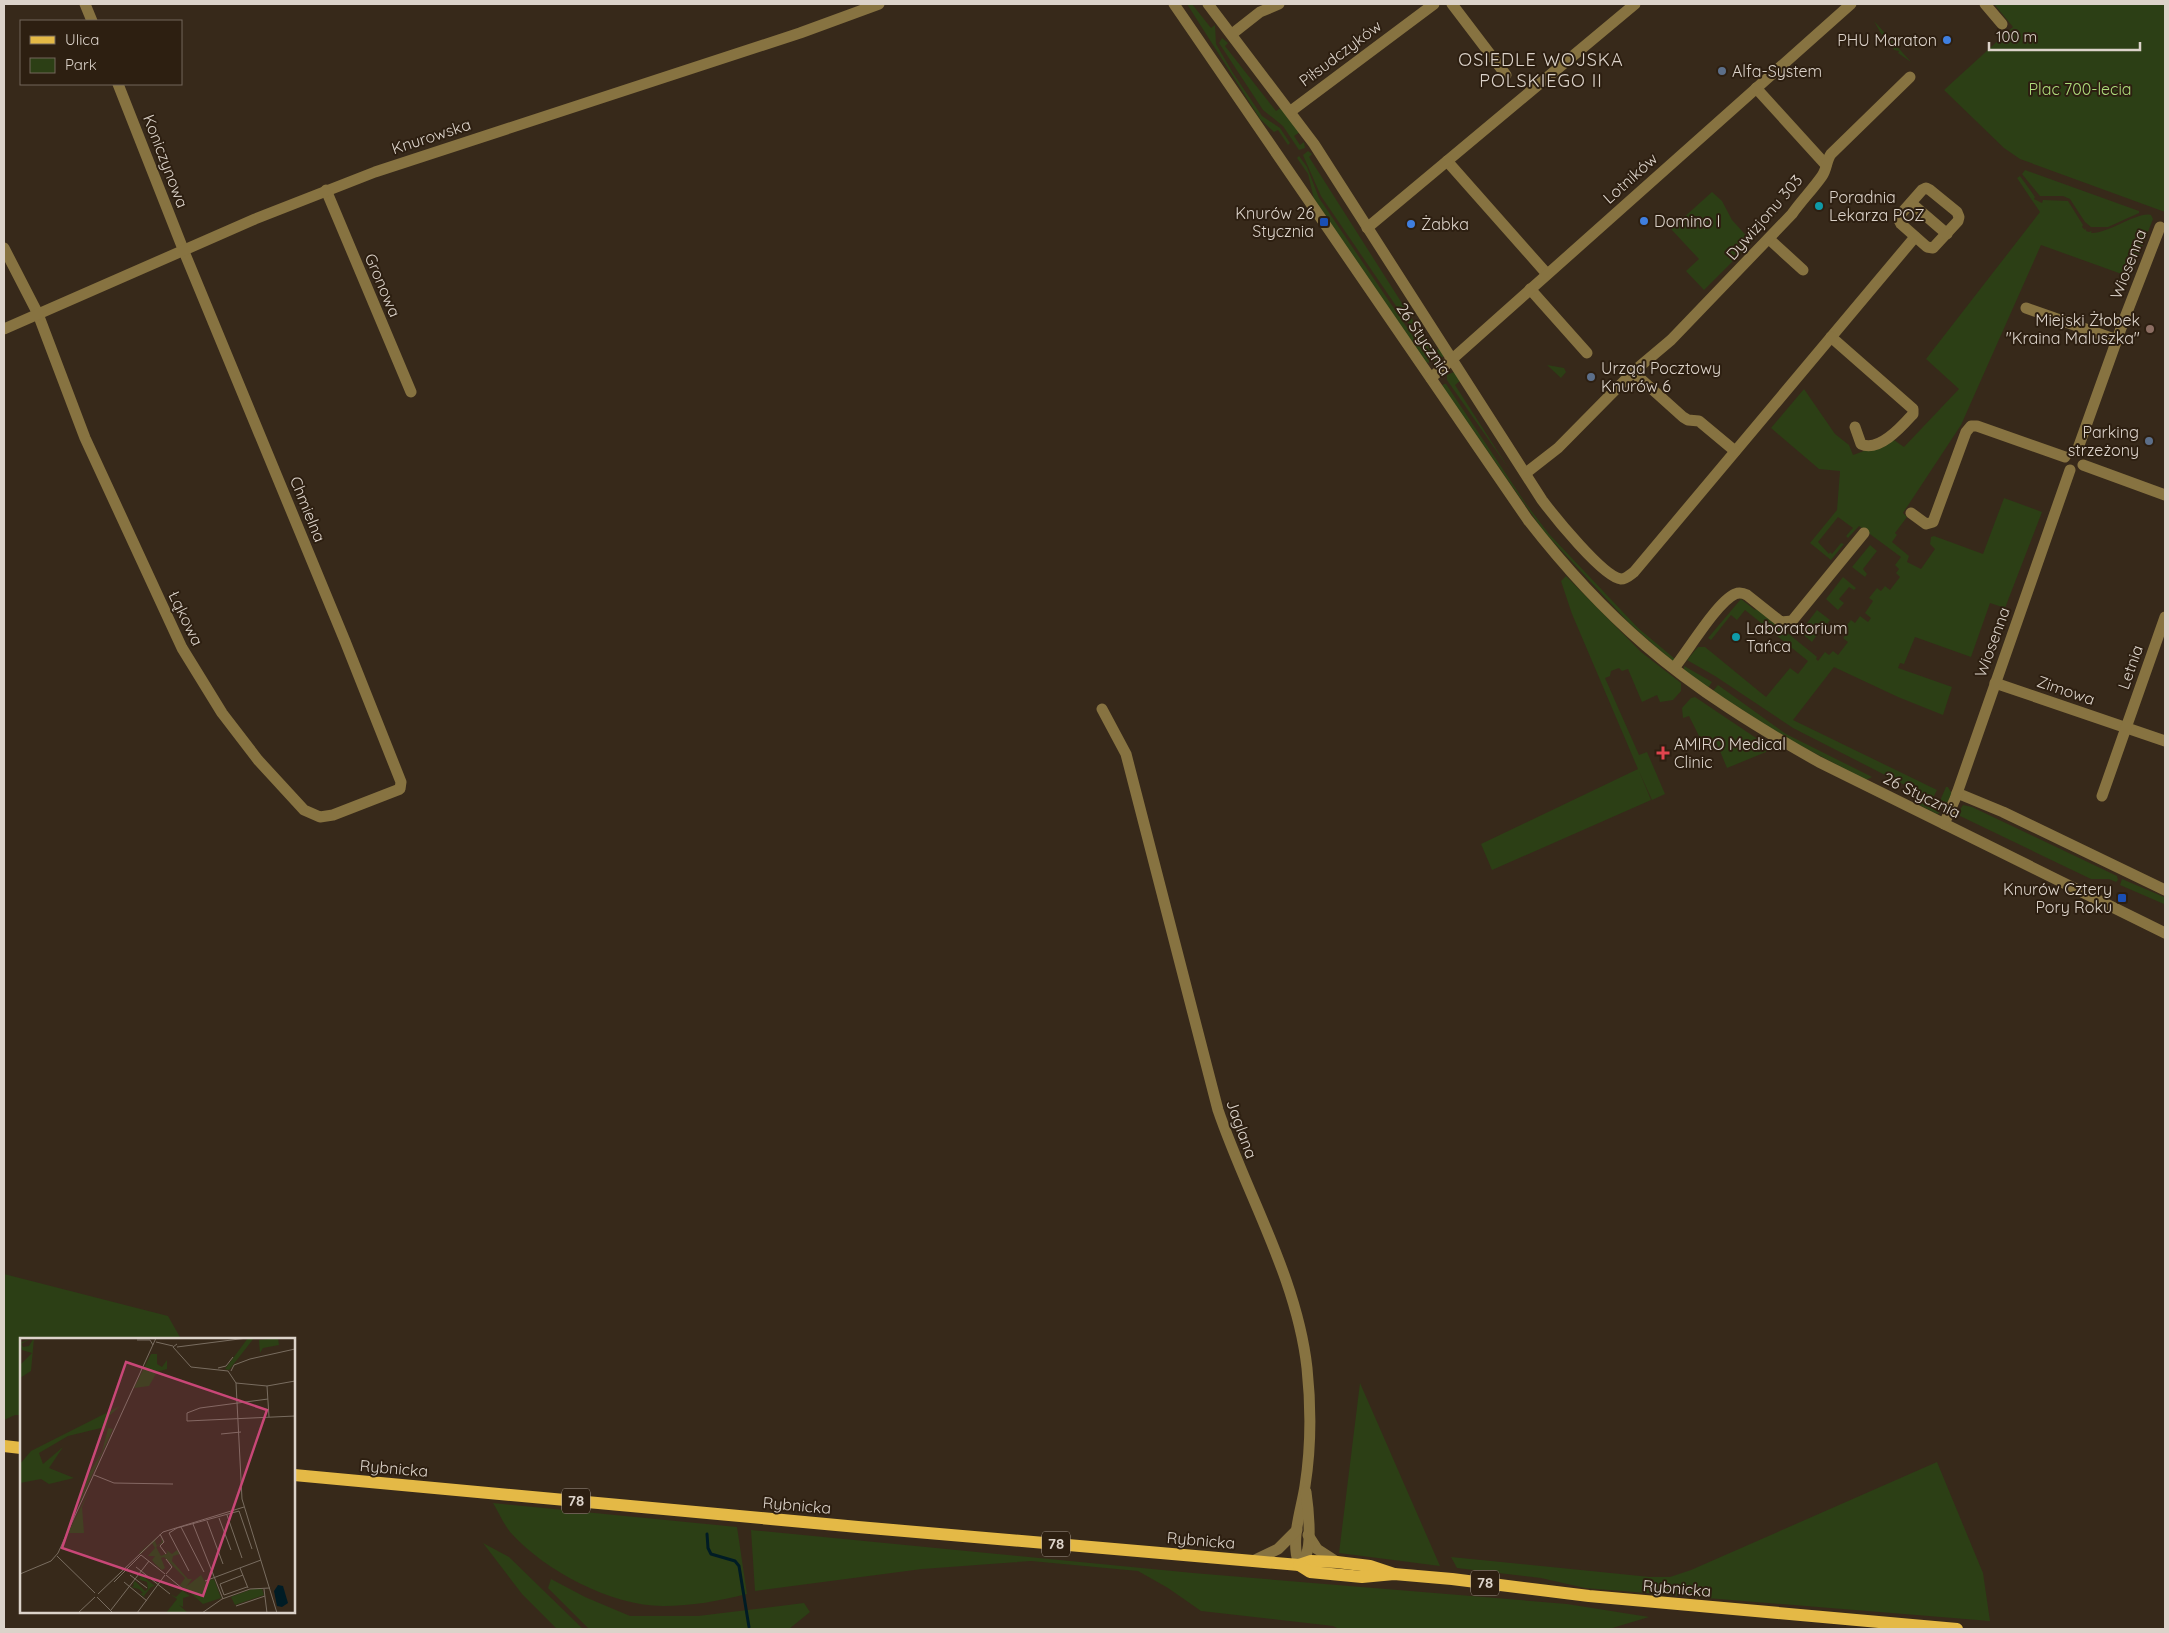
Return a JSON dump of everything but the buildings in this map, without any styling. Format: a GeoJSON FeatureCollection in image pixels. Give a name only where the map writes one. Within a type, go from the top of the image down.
{"type":"FeatureCollection","features":[{"type":"Feature","properties":{"kind":"main road"},"geometry":{"type":"LineString","coordinates":[[4,1446],[20,1448]]}},
{"type":"Feature","properties":{"kind":"main road","name":"Rybnicka"},"geometry":{"type":"LineString","coordinates":[[295,1474],[838,1526],[1299,1565],[1311,1561],[1337,1562],[1370,1566],[1394,1574]]}},
{"type":"Feature","properties":{"kind":"main road","name":"Rybnicka"},"geometry":{"type":"LineString","coordinates":[[1299,1565],[1310,1572],[1328,1574],[1362,1577],[1394,1574],[1518,1586],[1589,1596],[1956,1629]]}},
{"type":"Feature","properties":{"kind":"street"},"geometry":{"type":"LineString","coordinates":[[85,4],[92,20]]}},
{"type":"Feature","properties":{"kind":"street","name":"Knurowska"},"geometry":{"type":"LineString","coordinates":[[4,328],[326,190],[404,162],[815,27],[879,4]]}},
{"type":"Feature","properties":{"kind":"street","name":"26 Stycznia"},"geometry":{"type":"LineString","coordinates":[[1174,4],[1528,520],[1551,550],[1618,620],[1674,668],[1768,734],[1819,762],[2165,932]]}},
{"type":"Feature","properties":{"kind":"street"},"geometry":{"type":"LineString","coordinates":[[1208,4],[1290,111],[1368,228],[1550,511],[1575,540],[1614,576],[1625,578],[1634,572],[1915,237]]}},
{"type":"Feature","properties":{"kind":"street"},"geometry":{"type":"LineString","coordinates":[[1232,34],[1260,12],[1279,4]]}},
{"type":"Feature","properties":{"kind":"street","name":"Piłsudczyków"},"geometry":{"type":"LineString","coordinates":[[1290,111],[1434,4]]}},
{"type":"Feature","properties":{"kind":"street"},"geometry":{"type":"LineString","coordinates":[[1452,4],[1506,74]]}},
{"type":"Feature","properties":{"kind":"street"},"geometry":{"type":"LineString","coordinates":[[1368,228],[1635,4]]}},
{"type":"Feature","properties":{"kind":"street","name":"Lotników"},"geometry":{"type":"LineString","coordinates":[[1431,378],[1851,4]]}},
{"type":"Feature","properties":{"kind":"street"},"geometry":{"type":"LineString","coordinates":[[1985,4],[2002,24]]}},
{"type":"Feature","properties":{"kind":"street","name":"Dywizjonu 303"},"geometry":{"type":"LineString","coordinates":[[1526,473],[1558,448],[1633,372],[1671,340],[1769,239],[1823,175],[1831,154],[1910,77]]}},
{"type":"Feature","properties":{"kind":"street","name":"Koniczynowa"},"geometry":{"type":"LineString","coordinates":[[118,85],[184,250]]}},
{"type":"Feature","properties":{"kind":"street"},"geometry":{"type":"LineString","coordinates":[[1756,88],[1826,165]]}},
{"type":"Feature","properties":{"kind":"street"},"geometry":{"type":"LineString","coordinates":[[1447,161],[1547,274]]}},
{"type":"Feature","properties":{"kind":"street"},"geometry":{"type":"LineString","coordinates":[[1928,188],[1957,212],[1959,219],[1947,234],[1932,248],[1915,237],[1901,224],[1899,220],[1922,190],[1928,188]]}},
{"type":"Feature","properties":{"kind":"street","name":"Gronowa"},"geometry":{"type":"LineString","coordinates":[[326,190],[412,392]]}},
{"type":"Feature","properties":{"kind":"street"},"geometry":{"type":"LineString","coordinates":[[1911,203],[1947,234]]}},
{"type":"Feature","properties":{"kind":"street","name":"Wiosenna"},"geometry":{"type":"LineString","coordinates":[[2077,451],[2160,227]]}},
{"type":"Feature","properties":{"kind":"street"},"geometry":{"type":"LineString","coordinates":[[1769,239],[1804,270]]}},
{"type":"Feature","properties":{"kind":"street","name":"Łąkowa"},"geometry":{"type":"LineString","coordinates":[[4,248],[38,314],[85,438],[182,648],[216,706],[234,730],[304,810],[320,817],[333,815],[397,791],[401,787],[401,782]]}},
{"type":"Feature","properties":{"kind":"street","name":"Chmielna"},"geometry":{"type":"LineString","coordinates":[[184,250],[401,782]]}},
{"type":"Feature","properties":{"kind":"street"},"geometry":{"type":"LineString","coordinates":[[1530,289],[1587,353]]}},
{"type":"Feature","properties":{"kind":"street"},"geometry":{"type":"LineString","coordinates":[[2026,308],[2117,340]]}},
{"type":"Feature","properties":{"kind":"street"},"geometry":{"type":"LineString","coordinates":[[1831,337],[1913,409],[1913,414],[1893,436],[1868,446],[1862,444],[1855,427]]}},
{"type":"Feature","properties":{"kind":"street"},"geometry":{"type":"LineString","coordinates":[[1633,372],[1688,420],[1699,421],[1735,451]]}},
{"type":"Feature","properties":{"kind":"street"},"geometry":{"type":"LineString","coordinates":[[1911,513],[1926,524],[1930,524],[1933,521],[1966,432],[1971,426],[1976,426],[2065,457]]}},
{"type":"Feature","properties":{"kind":"street"},"geometry":{"type":"LineString","coordinates":[[2077,451],[2083,455],[2083,465],[2079,469],[2070,470],[2064,463],[2065,457],[2068,452],[2077,451]]}},
{"type":"Feature","properties":{"kind":"street"},"geometry":{"type":"LineString","coordinates":[[2083,465],[2165,495]]}},
{"type":"Feature","properties":{"kind":"street","name":"Wiosenna"},"geometry":{"type":"LineString","coordinates":[[1944,824],[1957,793],[2070,470]]}},
{"type":"Feature","properties":{"kind":"street"},"geometry":{"type":"LineString","coordinates":[[1674,668],[1711,618],[1735,594],[1742,593],[1747,595],[1781,622],[1792,622],[1864,533]]}},
{"type":"Feature","properties":{"kind":"street","name":"Letnia"},"geometry":{"type":"LineString","coordinates":[[2126,727],[2165,617]]}},
{"type":"Feature","properties":{"kind":"street","name":"Zimowa"},"geometry":{"type":"LineString","coordinates":[[1995,683],[2165,741]]}},
{"type":"Feature","properties":{"kind":"street","name":"Jaglana"},"geometry":{"type":"LineString","coordinates":[[1102,709],[1116,749],[1132,782],[1218,1110],[1238,1165],[1284,1274],[1297,1312],[1305,1349],[1308,1387],[1308,1442],[1305,1485],[1295,1554],[1299,1565]]}},
{"type":"Feature","properties":{"kind":"street"},"geometry":{"type":"LineString","coordinates":[[2102,796],[2126,727]]}},
{"type":"Feature","properties":{"kind":"street","name":"26 Stycznia"},"geometry":{"type":"LineString","coordinates":[[1957,793],[2003,812],[2165,890]]}},
{"type":"Feature","properties":{"kind":"street","name":"Jaglana"},"geometry":{"type":"LineString","coordinates":[[1299,1565],[1307,1555],[1309,1514],[1305,1485]]}},
{"type":"Feature","properties":{"kind":"street"},"geometry":{"type":"LineString","coordinates":[[1253,1561],[1278,1549],[1297,1530]]}},
{"type":"Feature","properties":{"kind":"street"},"geometry":{"type":"LineString","coordinates":[[1308,1535],[1317,1549],[1337,1562]]}},
{"type":"Feature","properties":{"kind":"green space"},"geometry":{"type":"Polygon","coordinates":[[[1187,4],[1192,4],[1211,28],[1215,25],[1216,44],[1233,73],[1262,116],[1280,128],[1290,143],[1288,145],[1278,130],[1274,132],[1260,119],[1187,4]]]}},
{"type":"Feature","properties":{"kind":"green space","name":"Plac 700-lecia"},"geometry":{"type":"Polygon","coordinates":[[[1994,4],[2165,4],[2165,212],[2020,159],[2004,148],[1944,90],[2013,27],[1994,4]]]}},
{"type":"Feature","properties":{"kind":"green space"},"geometry":{"type":"Polygon","coordinates":[[[1874,21],[1911,62],[1898,53],[1899,51],[1894,50],[1892,45],[1890,46],[1887,42],[1888,40],[1884,39],[1874,21]]]}},
{"type":"Feature","properties":{"kind":"green space"},"geometry":{"type":"Polygon","coordinates":[[[1222,38],[1228,43],[1225,46],[1276,111],[1282,107],[1300,132],[1294,136],[1300,145],[1304,142],[1305,148],[1299,150],[1283,126],[1263,110],[1219,43],[1222,38]]]}},
{"type":"Feature","properties":{"kind":"green space"},"geometry":{"type":"Polygon","coordinates":[[[1308,151],[1312,154],[1309,157],[1433,352],[1440,348],[1444,356],[1435,363],[1321,196],[1303,155],[1308,151]]]}},
{"type":"Feature","properties":{"kind":"green space"},"geometry":{"type":"Polygon","coordinates":[[[1299,156],[1307,167],[1319,198],[1429,360],[1429,363],[1425,362],[1314,199],[1308,174],[1297,158],[1299,156]]]}},
{"type":"Feature","properties":{"kind":"green space"},"geometry":{"type":"Polygon","coordinates":[[[2025,170],[2139,211],[2139,213],[2108,227],[2091,227],[2085,222],[2070,199],[2063,196],[2040,196],[2022,174],[2025,170]]]}},
{"type":"Feature","properties":{"kind":"green space"},"geometry":{"type":"Polygon","coordinates":[[[2020,176],[2035,197],[2034,199],[2042,203],[2043,200],[2068,201],[2083,225],[2082,227],[2085,230],[2086,228],[2086,231],[2092,231],[2091,233],[2106,230],[2139,216],[2151,215],[2153,219],[2130,277],[2041,245],[1961,425],[1903,513],[1907,517],[1895,533],[1897,535],[1892,542],[1909,556],[1907,562],[1921,569],[1935,549],[1930,544],[1931,537],[1934,536],[1983,554],[2004,498],[2042,512],[2005,608],[1990,603],[1971,657],[1915,637],[1904,664],[1900,663],[1898,668],[1952,687],[1943,715],[1898,697],[1834,667],[1793,720],[1937,790],[1934,796],[1930,798],[1793,728],[1715,676],[1687,660],[1698,647],[1705,647],[1766,697],[1790,668],[1798,674],[1808,661],[1745,610],[1737,620],[1731,615],[1711,640],[1708,638],[1741,599],[1755,610],[1757,608],[1817,657],[1818,661],[1825,652],[1829,655],[1833,651],[1838,655],[1848,642],[1843,638],[1847,633],[1843,630],[1851,620],[1855,623],[1860,616],[1868,622],[1871,618],[1865,613],[1873,601],[1869,598],[1877,588],[1881,591],[1885,586],[1890,590],[1900,577],[1896,573],[1899,569],[1895,565],[1901,557],[1859,526],[1848,538],[1846,536],[1853,528],[1838,517],[1818,542],[1829,554],[1830,552],[1832,554],[1841,543],[1844,544],[1831,560],[1810,543],[1837,510],[1840,471],[1819,469],[1771,428],[1804,389],[1835,434],[1849,445],[1853,455],[1894,440],[1904,447],[1959,389],[1926,359],[2040,212],[2017,178],[2020,176]]]}},
{"type":"Feature","properties":{"kind":"green space"},"geometry":{"type":"Polygon","coordinates":[[[1712,192],[1722,201],[1732,220],[1752,242],[1704,290],[1686,271],[1699,259],[1671,229],[1712,192]]]}},
{"type":"Feature","properties":{"kind":"green space"},"geometry":{"type":"Polygon","coordinates":[[[1547,365],[1564,368],[1566,372],[1561,378],[1547,365]]]}},
{"type":"Feature","properties":{"kind":"green space"},"geometry":{"type":"Polygon","coordinates":[[[1454,372],[1461,380],[1455,385],[1509,469],[1447,380],[1447,375],[1454,372]]]}},
{"type":"Feature","properties":{"kind":"green space"},"geometry":{"type":"Polygon","coordinates":[[[1446,384],[1526,504],[1549,534],[1638,628],[1675,659],[1673,662],[1629,623],[1545,533],[1442,386],[1446,384]]]}},
{"type":"Feature","properties":{"kind":"green space"},"geometry":{"type":"Polygon","coordinates":[[[1870,545],[1877,551],[1863,569],[1867,574],[1865,577],[1852,567],[1870,545]]]}},
{"type":"Feature","properties":{"kind":"green space"},"geometry":{"type":"Polygon","coordinates":[[[1566,576],[1641,652],[1681,683],[1681,691],[1673,700],[1660,702],[1657,695],[1642,702],[1628,669],[1622,671],[1619,668],[1611,671],[1610,676],[1605,678],[1639,755],[1647,752],[1665,794],[1652,800],[1639,771],[1651,800],[1492,870],[1481,844],[1638,769],[1572,614],[1561,581],[1566,576]]]}},
{"type":"Feature","properties":{"kind":"green space"},"geometry":{"type":"Polygon","coordinates":[[[1843,577],[1856,588],[1854,590],[1849,587],[1839,599],[1844,603],[1838,610],[1826,599],[1843,577]]]}},
{"type":"Feature","properties":{"kind":"green space"},"geometry":{"type":"Polygon","coordinates":[[[1817,610],[1830,620],[1825,627],[1820,623],[1813,631],[1817,635],[1812,642],[1800,632],[1817,610]]]}},
{"type":"Feature","properties":{"kind":"green space"},"geometry":{"type":"Polygon","coordinates":[[[1684,666],[1712,682],[1708,688],[1684,671],[1684,666]]]}},
{"type":"Feature","properties":{"kind":"green space"},"geometry":{"type":"Polygon","coordinates":[[[1718,685],[1786,734],[1872,777],[1866,780],[1786,738],[1713,691],[1718,685]]]}},
{"type":"Feature","properties":{"kind":"green space"},"geometry":{"type":"Polygon","coordinates":[[[1695,697],[1765,744],[1766,752],[1727,768],[1715,739],[1703,744],[1689,716],[1683,718],[1682,708],[1691,698],[1695,697]]]}},
{"type":"Feature","properties":{"kind":"green space"},"geometry":{"type":"Polygon","coordinates":[[[1946,787],[1948,787],[1952,794],[1944,808],[1939,803],[1946,787]]]}},
{"type":"Feature","properties":{"kind":"green space"},"geometry":{"type":"Polygon","coordinates":[[[1913,797],[1940,813],[1937,814],[1915,803],[1916,801],[1913,797]]]}},
{"type":"Feature","properties":{"kind":"green space"},"geometry":{"type":"Polygon","coordinates":[[[1963,805],[1972,807],[2117,876],[2118,880],[2116,882],[2109,879],[2091,879],[1960,816],[1959,811],[1963,805]]]}},
{"type":"Feature","properties":{"kind":"green space"},"geometry":{"type":"Polygon","coordinates":[[[2122,879],[2164,897],[2164,904],[2120,885],[2122,879]]]}},
{"type":"Feature","properties":{"kind":"green space"},"geometry":{"type":"Polygon","coordinates":[[[4,1274],[168,1316],[180,1338],[20,1338],[20,1415],[4,1420],[4,1274]]]}},
{"type":"Feature","properties":{"kind":"green space"},"geometry":{"type":"Polygon","coordinates":[[[1360,1383],[1440,1566],[1339,1553],[1360,1383]]]}},
{"type":"Feature","properties":{"kind":"green space"},"geometry":{"type":"Polygon","coordinates":[[[1937,1462],[1983,1573],[1990,1621],[1585,1588],[1541,1578],[1457,1568],[1451,1557],[1650,1577],[1670,1577],[1691,1570],[1937,1462]]]}},
{"type":"Feature","properties":{"kind":"green space"},"geometry":{"type":"Polygon","coordinates":[[[493,1503],[737,1527],[747,1594],[705,1603],[663,1606],[623,1600],[601,1593],[561,1573],[525,1547],[508,1530],[493,1503]]]}},
{"type":"Feature","properties":{"kind":"green space"},"geometry":{"type":"Polygon","coordinates":[[[751,1530],[1193,1573],[1567,1604],[1649,1617],[1609,1629],[1339,1629],[1333,1626],[1201,1611],[1168,1588],[1138,1571],[1031,1561],[922,1569],[755,1591],[751,1530]]]}},
{"type":"Feature","properties":{"kind":"green space"},"geometry":{"type":"Polygon","coordinates":[[[483,1543],[509,1557],[583,1629],[557,1629],[522,1594],[483,1543]]]}},
{"type":"Feature","properties":{"kind":"green space"},"geometry":{"type":"Polygon","coordinates":[[[551,1579],[585,1597],[630,1616],[698,1616],[804,1603],[810,1612],[789,1629],[589,1629],[548,1588],[551,1579]]]}},
{"type":"Feature","properties":{"kind":"waterway"},"geometry":{"type":"LineString","coordinates":[[707,1534],[708,1548],[711,1554],[735,1561],[739,1566],[749,1627]]}},
{"type":"Feature","properties":{"kind":"place","name":"PHU Maraton"},"geometry":{"type":"Point","coordinates":[1947,40]}},
{"type":"Feature","properties":{"kind":"place","name":"Alfa-System"},"geometry":{"type":"Point","coordinates":[1722,71]}},
{"type":"Feature","properties":{"kind":"place","name":"Poradnia Lekarza POZ"},"geometry":{"type":"Point","coordinates":[1819,206]}},
{"type":"Feature","properties":{"kind":"place","name":"Domino I"},"geometry":{"type":"Point","coordinates":[1644,221]}},
{"type":"Feature","properties":{"kind":"place","name":"Knurów 26 Stycznia"},"geometry":{"type":"Point","coordinates":[1324,222]}},
{"type":"Feature","properties":{"kind":"place","name":"Żabka"},"geometry":{"type":"Point","coordinates":[1411,224]}},
{"type":"Feature","properties":{"kind":"place","name":"Miejski Żłobek \"Kraina Maluszka\""},"geometry":{"type":"Point","coordinates":[2150,329]}},
{"type":"Feature","properties":{"kind":"place","name":"Urząd Pocztowy Knurów 6"},"geometry":{"type":"Point","coordinates":[1591,377]}},
{"type":"Feature","properties":{"kind":"place","name":"Parking strzeżony"},"geometry":{"type":"Point","coordinates":[2149,441]}},
{"type":"Feature","properties":{"kind":"place","name":"Laboratorium Tańca"},"geometry":{"type":"Point","coordinates":[1736,637]}},
{"type":"Feature","properties":{"kind":"place","name":"AMIRO Medical Clinic"},"geometry":{"type":"Point","coordinates":[1663,753]}},
{"type":"Feature","properties":{"kind":"place","name":"Knurów Cztery Pory Roku"},"geometry":{"type":"Point","coordinates":[2122,898]}},
{"type":"Feature","properties":{"kind":"district","name":"OSIEDLE WOJSKA POLSKIEGO II"},"geometry":{"type":"Point","coordinates":[1541,70]}}]}
